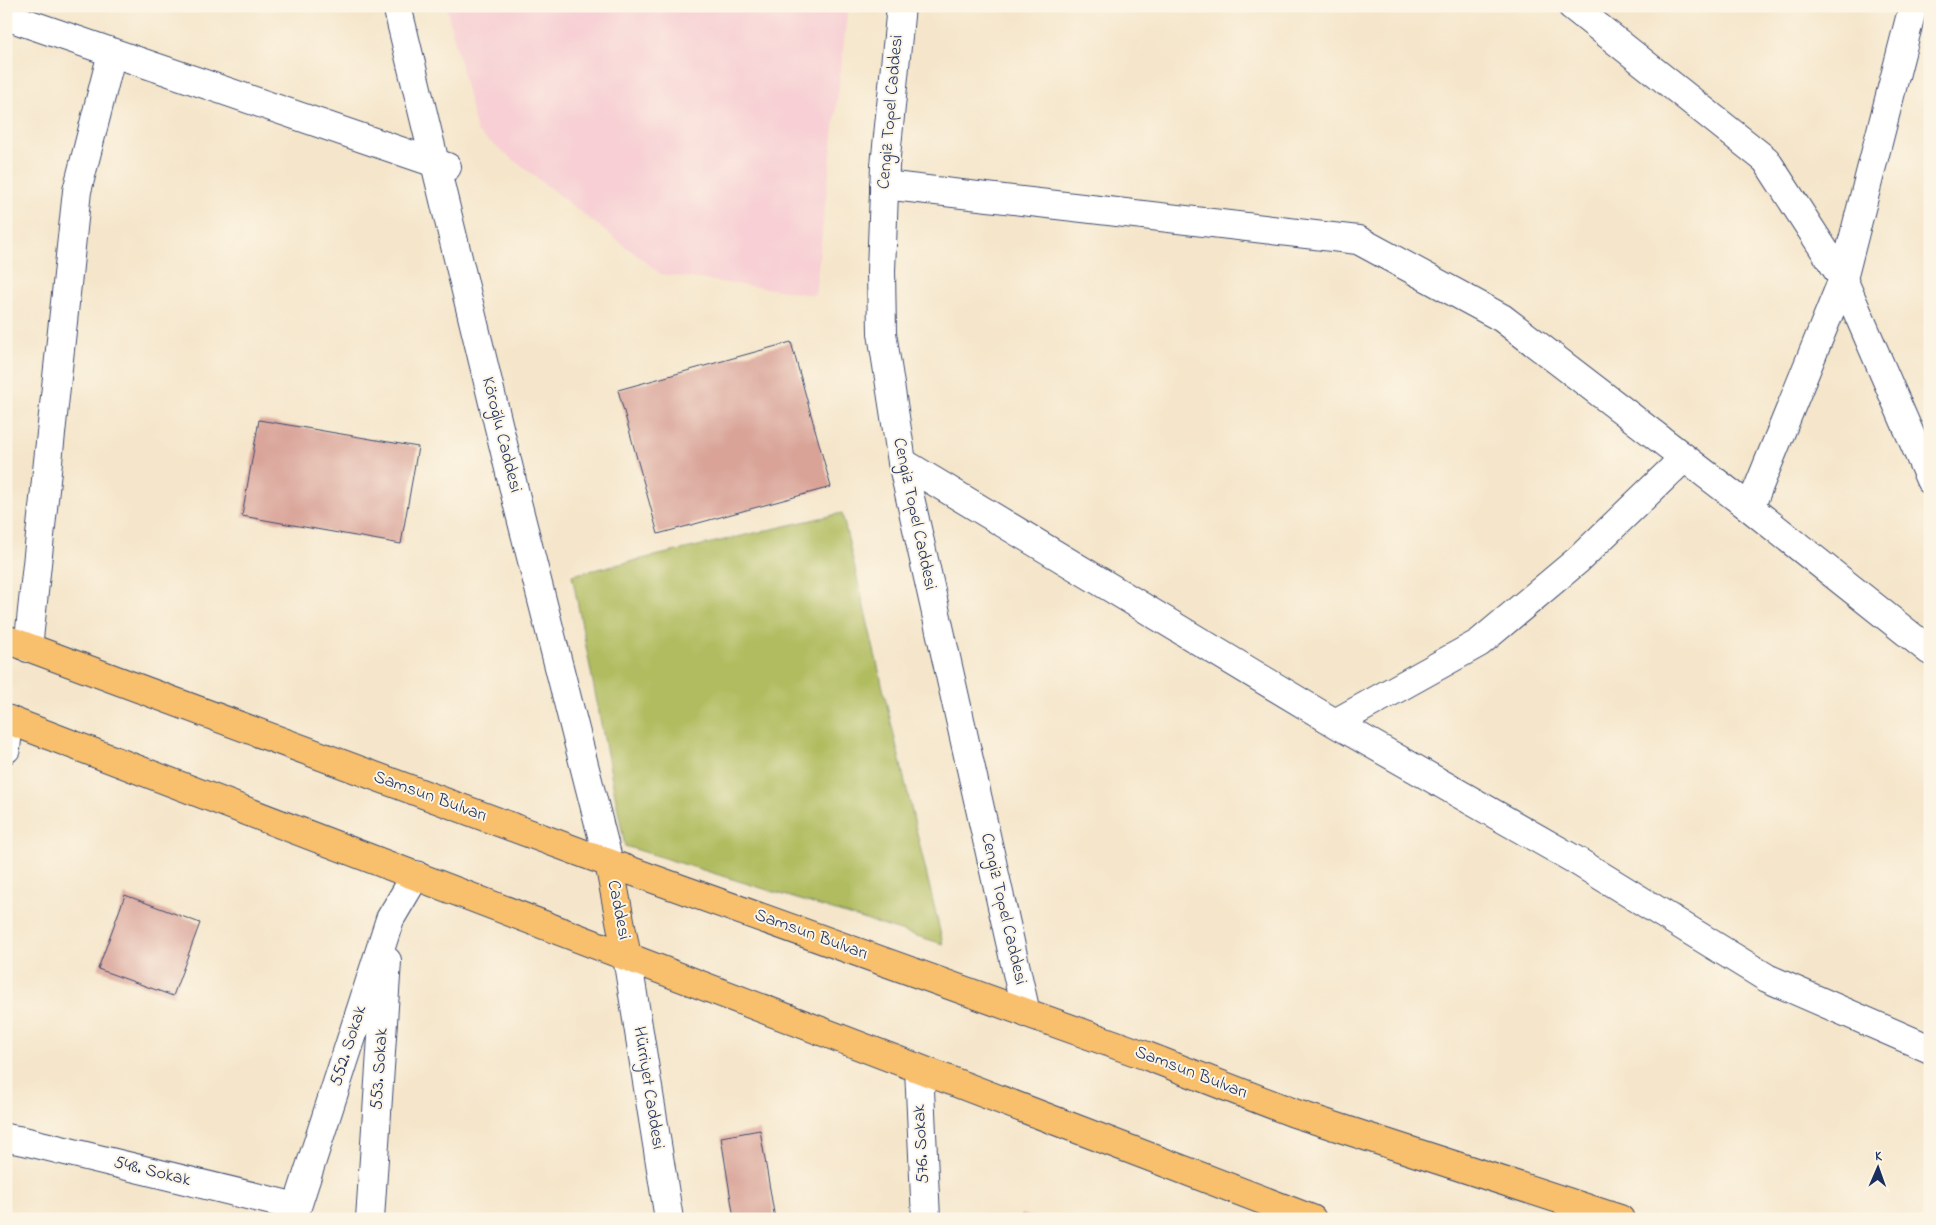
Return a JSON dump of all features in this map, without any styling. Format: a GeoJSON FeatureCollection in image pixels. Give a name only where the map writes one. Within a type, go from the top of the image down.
{"type":"FeatureCollection","features":[{"type":"Feature","properties":{"kind":"main road","name":"Samsun Bulvarı"},"geometry":{"type":"LineString","coordinates":[[17,643],[609,863],[1146,1056],[1294,1113],[1620,1219]]}},
{"type":"Feature","properties":{"kind":"main road"},"geometry":{"type":"LineString","coordinates":[[7,719],[1312,1219]]}},
{"type":"Feature","properties":{"kind":"main road","name":"Caddesi"},"geometry":{"type":"LineString","coordinates":[[609,863],[627,957]]}},
{"type":"Feature","properties":{"kind":"street","name":"Köroğlu Caddesi"},"geometry":{"type":"LineString","coordinates":[[397,6],[441,165],[521,515],[609,863]]}},
{"type":"Feature","properties":{"kind":"street","name":"Cengiz Topel Caddesi"},"geometry":{"type":"LineString","coordinates":[[901,6],[884,185],[881,271],[882,333],[902,462],[1026,1013]]}},
{"type":"Feature","properties":{"kind":"street"},"geometry":{"type":"LineString","coordinates":[[1572,6],[1766,160],[1843,279],[1930,480]]}},
{"type":"Feature","properties":{"kind":"street"},"geometry":{"type":"LineString","coordinates":[[1750,508],[1843,279],[1913,6]]}},
{"type":"Feature","properties":{"kind":"street"},"geometry":{"type":"LineString","coordinates":[[18,15],[112,53],[441,165]]}},
{"type":"Feature","properties":{"kind":"street"},"geometry":{"type":"LineString","coordinates":[[17,643],[77,191],[112,53]]}},
{"type":"Feature","properties":{"kind":"street"},"geometry":{"type":"LineString","coordinates":[[884,185],[1358,240],[1502,318],[1750,508],[1930,650]]}},
{"type":"Feature","properties":{"kind":"street"},"geometry":{"type":"LineString","coordinates":[[1336,723],[1480,643],[1578,560],[1684,458]]}},
{"type":"Feature","properties":{"kind":"street"},"geometry":{"type":"LineString","coordinates":[[902,462],[1336,723],[1577,861],[1767,978],[1930,1049]]}},
{"type":"Feature","properties":{"kind":"street"},"geometry":{"type":"LineString","coordinates":[[6,749],[7,719]]}},
{"type":"Feature","properties":{"kind":"street","name":"552. Sokak"},"geometry":{"type":"LineString","coordinates":[[292,1213],[390,920],[416,875]]}},
{"type":"Feature","properties":{"kind":"street","name":"553. Sokak"},"geometry":{"type":"LineString","coordinates":[[370,1219],[390,920]]}},
{"type":"Feature","properties":{"kind":"street","name":"Hürriyet Caddesi"},"geometry":{"type":"LineString","coordinates":[[627,957],[669,1219]]}},
{"type":"Feature","properties":{"kind":"street","name":"576. Sokak"},"geometry":{"type":"LineString","coordinates":[[919,1068],[926,1219]]}},
{"type":"Feature","properties":{"kind":"street","name":"548. Sokak"},"geometry":{"type":"LineString","coordinates":[[6,1138],[24,1141],[292,1213]]}},
{"type":"Feature","properties":{"kind":"shaded area"},"geometry":{"type":"Polygon","coordinates":[[[446,6],[848,6],[815,295],[661,274],[477,132],[446,6]]]}},
{"type":"Feature","properties":{"kind":"green space"},"geometry":{"type":"Polygon","coordinates":[[[842,513],[943,944],[625,846],[572,575],[842,513]]]}},
{"type":"Feature","properties":{"kind":"building"},"geometry":{"type":"Polygon","coordinates":[[[791,342],[831,487],[658,534],[618,390],[791,342]]]}},
{"type":"Feature","properties":{"kind":"building"},"geometry":{"type":"Polygon","coordinates":[[[259,420],[418,447],[401,544],[242,516],[259,420]]]}},
{"type":"Feature","properties":{"kind":"building"},"geometry":{"type":"Polygon","coordinates":[[[125,895],[200,923],[173,996],[98,969],[125,895]]]}},
{"type":"Feature","properties":{"kind":"building"},"geometry":{"type":"Polygon","coordinates":[[[760,1130],[775,1219],[734,1219],[721,1137],[760,1130]]]}},
{"type":"Feature","properties":{"kind":"building"},"geometry":{"type":"Polygon","coordinates":[[[1021,1214],[1035,1218],[1035,1219],[1020,1219],[1021,1214]]]}},
{"type":"Feature","properties":{"kind":"building"},"geometry":{"type":"Polygon","coordinates":[[[827,1215],[827,1219],[808,1219],[808,1218],[827,1215]]]}}]}
